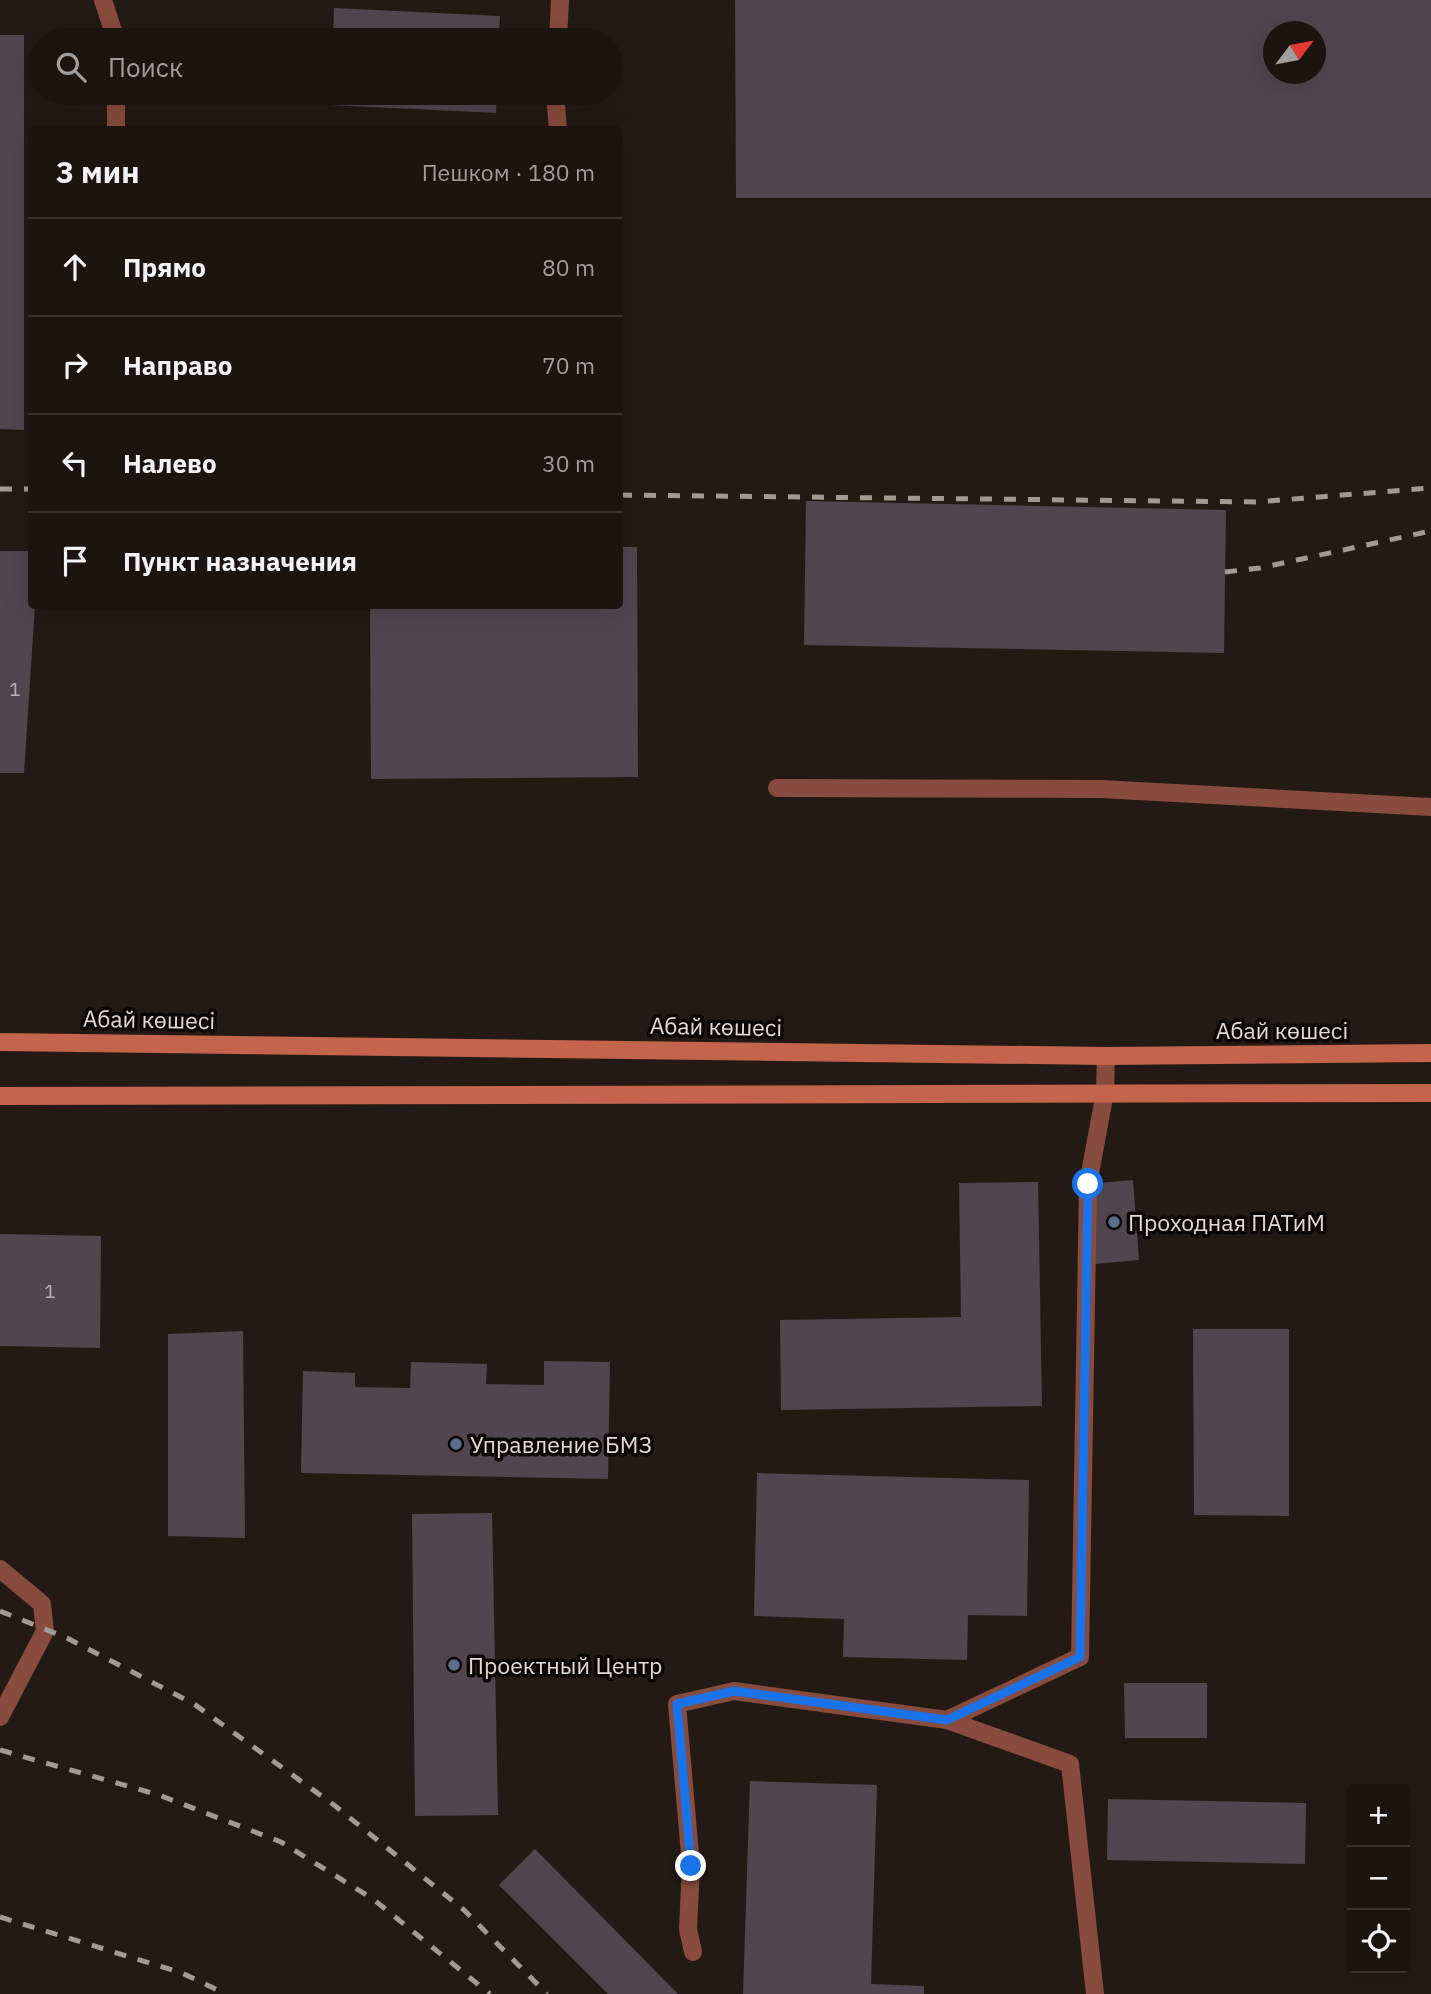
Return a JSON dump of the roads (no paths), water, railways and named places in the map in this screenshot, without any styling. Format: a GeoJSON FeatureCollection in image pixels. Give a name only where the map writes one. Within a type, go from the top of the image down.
{"type":"FeatureCollection","features":[{"type":"Feature","properties":{"kind":"street","name":"Абай көшесі"},"geometry":{"type":"LineString","coordinates":[[0,1042],[1106,1056],[1431,1053]]}},
{"type":"Feature","properties":{"kind":"street"},"geometry":{"type":"LineString","coordinates":[[0,1096],[1431,1093]]}},
{"type":"Feature","properties":{"kind":"lane"},"geometry":{"type":"LineString","coordinates":[[103,0],[112,28]]}},
{"type":"Feature","properties":{"kind":"lane"},"geometry":{"type":"LineString","coordinates":[[559,28],[560,0]]}},
{"type":"Feature","properties":{"kind":"lane"},"geometry":{"type":"LineString","coordinates":[[116,105],[116,126]]}},
{"type":"Feature","properties":{"kind":"lane"},"geometry":{"type":"LineString","coordinates":[[556,105],[558,126]]}},
{"type":"Feature","properties":{"kind":"lane"},"geometry":{"type":"LineString","coordinates":[[777,788],[1101,789],[1431,807]]}},
{"type":"Feature","properties":{"kind":"lane"},"geometry":{"type":"LineString","coordinates":[[947,1720],[1080,1657],[1088,1184],[1105,1092],[1106,1056]]}},
{"type":"Feature","properties":{"kind":"lane"},"geometry":{"type":"LineString","coordinates":[[0,1569],[41,1604],[45,1630],[0,1717]]}},
{"type":"Feature","properties":{"kind":"lane"},"geometry":{"type":"LineString","coordinates":[[693,1952],[688,1929],[691,1866],[677,1704],[734,1691],[947,1720],[1070,1764],[1095,1994]]}},
{"type":"Feature","properties":{"kind":"railway"},"geometry":{"type":"LineString","coordinates":[[623,495],[1256,502],[1431,488]]}},
{"type":"Feature","properties":{"kind":"railway"},"geometry":{"type":"LineString","coordinates":[[0,489],[28,489]]}},
{"type":"Feature","properties":{"kind":"railway"},"geometry":{"type":"LineString","coordinates":[[1225,572],[1260,568],[1431,531]]}},
{"type":"Feature","properties":{"kind":"railway"},"geometry":{"type":"LineString","coordinates":[[0,1611],[67,1638],[194,1704],[334,1805],[464,1910],[547,1994]]}},
{"type":"Feature","properties":{"kind":"railway"},"geometry":{"type":"LineString","coordinates":[[0,1750],[159,1795],[281,1842],[373,1899],[490,1994]]}},
{"type":"Feature","properties":{"kind":"railway"},"geometry":{"type":"LineString","coordinates":[[0,1917],[182,1973],[226,1994]]}},
{"type":"Feature","properties":{"kind":"place","name":"Проходная ПАТиМ"},"geometry":{"type":"Point","coordinates":[1114,1222]}},
{"type":"Feature","properties":{"kind":"place","name":"Управление БМЗ"},"geometry":{"type":"Point","coordinates":[456,1444]}},
{"type":"Feature","properties":{"kind":"place","name":"Проектный Центр"},"geometry":{"type":"Point","coordinates":[454,1665]}}]}
